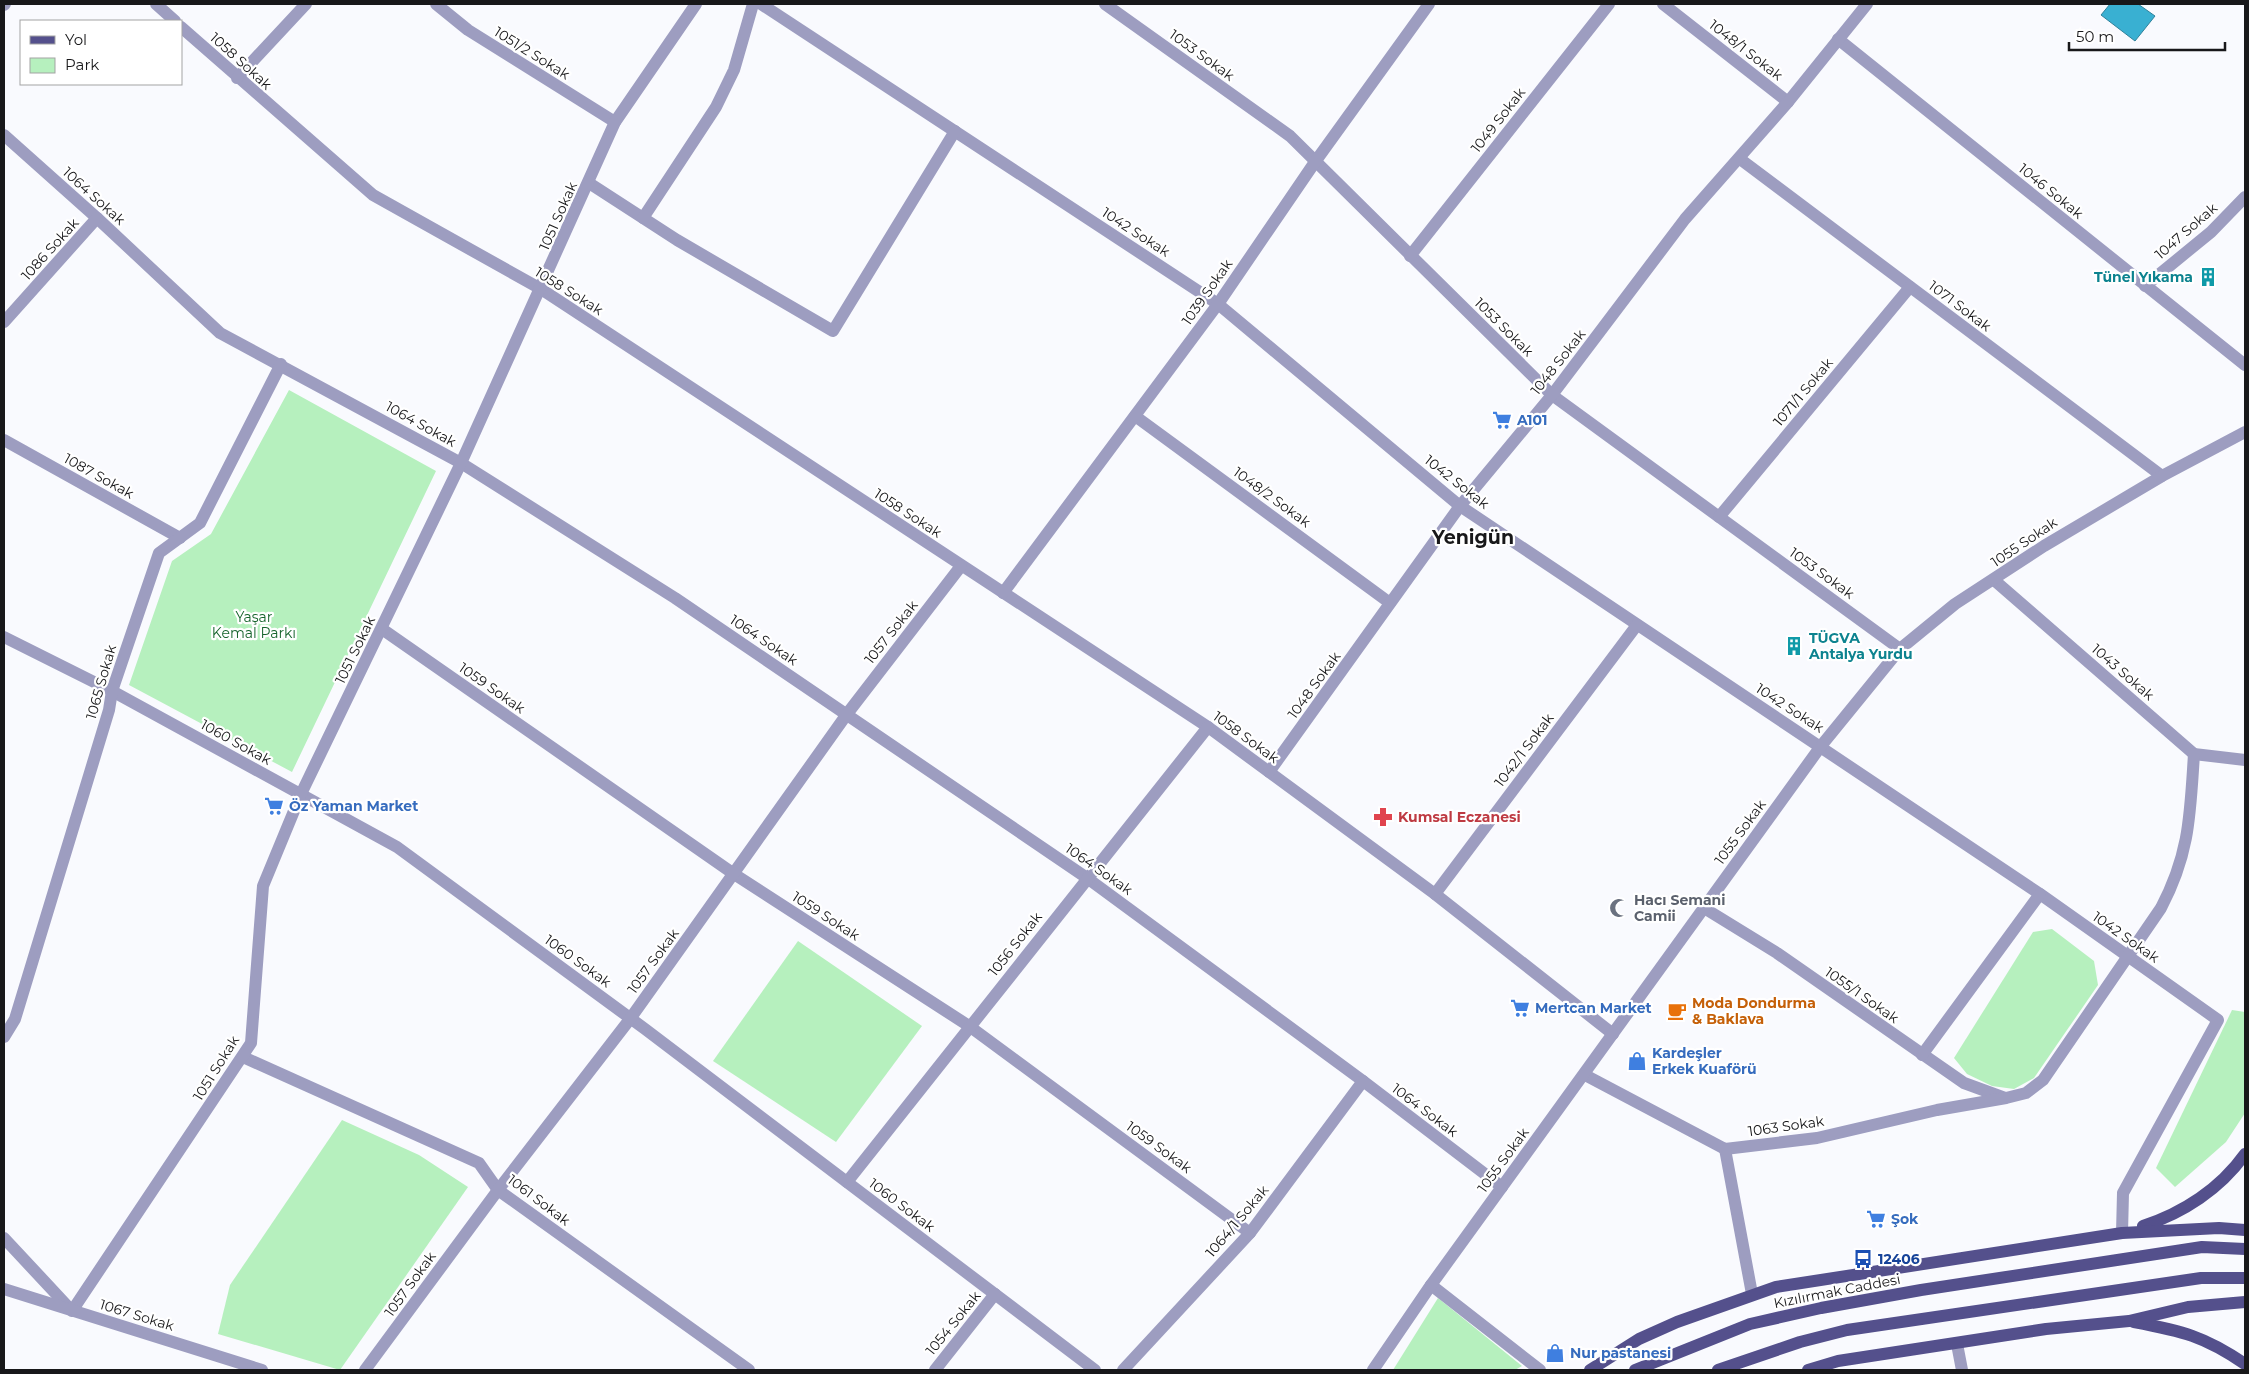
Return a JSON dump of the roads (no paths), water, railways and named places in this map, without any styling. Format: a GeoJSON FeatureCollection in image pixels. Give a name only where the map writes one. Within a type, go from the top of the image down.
{"type":"FeatureCollection","features":[{"type":"Feature","properties":{"kind":"main road"},"geometry":{"type":"LineString","coordinates":[[2122,1233],[2171,1217],[2194,1203],[2224,1177],[2245,1154]]}},
{"type":"Feature","properties":{"kind":"main road"},"geometry":{"type":"LineString","coordinates":[[1590,1370],[1639,1339],[1677,1322],[1776,1287],[2122,1233],[2210,1228],[2245,1230]]}},
{"type":"Feature","properties":{"kind":"main road","name":"Kızılırmak Caddesi"},"geometry":{"type":"LineString","coordinates":[[1634,1370],[1750,1324],[1821,1308],[1931,1288],[2202,1247],[2245,1249]]}},
{"type":"Feature","properties":{"kind":"main road"},"geometry":{"type":"LineString","coordinates":[[1718,1370],[1800,1342],[1847,1330],[2201,1278],[2245,1278]]}},
{"type":"Feature","properties":{"kind":"main road"},"geometry":{"type":"LineString","coordinates":[[1808,1370],[1838,1362],[2046,1329],[2129,1321],[2188,1307],[2245,1302]]}},
{"type":"Feature","properties":{"kind":"main road"},"geometry":{"type":"LineString","coordinates":[[2129,1321],[2184,1331],[2218,1345],[2245,1364]]}},
{"type":"Feature","properties":{"kind":"street"},"geometry":{"type":"LineString","coordinates":[[156,4],[174,20]]}},
{"type":"Feature","properties":{"kind":"street"},"geometry":{"type":"LineString","coordinates":[[237,78],[306,4]]}},
{"type":"Feature","properties":{"kind":"street","name":"1051/2 Sokak"},"geometry":{"type":"LineString","coordinates":[[436,4],[468,30],[615,122]]}},
{"type":"Feature","properties":{"kind":"street","name":"1051 Sokak"},"geometry":{"type":"LineString","coordinates":[[72,1311],[251,1043],[263,886],[301,794],[461,463],[541,290],[615,122],[696,4]]}},
{"type":"Feature","properties":{"kind":"street"},"geometry":{"type":"LineString","coordinates":[[643,218],[716,107],[734,70],[753,4]]}},
{"type":"Feature","properties":{"kind":"street","name":"1042 Sokak"},"geometry":{"type":"LineString","coordinates":[[761,4],[1218,304],[1460,506],[2040,894],[2218,1020],[2123,1193],[2122,1233]]}},
{"type":"Feature","properties":{"kind":"street","name":"1053 Sokak"},"geometry":{"type":"LineString","coordinates":[[1106,4],[1290,136],[1552,395],[1900,649]]}},
{"type":"Feature","properties":{"kind":"street","name":"1039 Sokak"},"geometry":{"type":"LineString","coordinates":[[1003,593],[1218,304],[1315,162],[1428,4]]}},
{"type":"Feature","properties":{"kind":"street","name":"1049 Sokak"},"geometry":{"type":"LineString","coordinates":[[1410,256],[1609,4]]}},
{"type":"Feature","properties":{"kind":"street","name":"1048/1 Sokak"},"geometry":{"type":"LineString","coordinates":[[1662,4],[1788,102]]}},
{"type":"Feature","properties":{"kind":"street","name":"1048 Sokak"},"geometry":{"type":"LineString","coordinates":[[1269,772],[1460,506],[1552,395],[1685,219],[1740,159],[1867,4]]}},
{"type":"Feature","properties":{"kind":"street","name":"1058 Sokak"},"geometry":{"type":"LineString","coordinates":[[182,28],[373,196],[541,290],[1208,727],[1434,894],[1613,1034]]}},
{"type":"Feature","properties":{"kind":"street","name":"1046 Sokak"},"geometry":{"type":"LineString","coordinates":[[1838,39],[2245,365]]}},
{"type":"Feature","properties":{"kind":"street"},"geometry":{"type":"LineString","coordinates":[[589,183],[643,218],[833,331],[955,131]]}},
{"type":"Feature","properties":{"kind":"street","name":"1064 Sokak"},"geometry":{"type":"LineString","coordinates":[[4,135],[98,218],[220,332],[461,463],[675,598],[1087,878],[1363,1081],[1502,1187]]}},
{"type":"Feature","properties":{"kind":"street","name":"1071 Sokak"},"geometry":{"type":"LineString","coordinates":[[1740,159],[2162,476]]}},
{"type":"Feature","properties":{"kind":"street","name":"1047 Sokak"},"geometry":{"type":"LineString","coordinates":[[2145,286],[2211,232],[2245,197]]}},
{"type":"Feature","properties":{"kind":"street","name":"1086 Sokak"},"geometry":{"type":"LineString","coordinates":[[4,322],[98,218]]}},
{"type":"Feature","properties":{"kind":"street","name":"1071/1 Sokak"},"geometry":{"type":"LineString","coordinates":[[1719,516],[1910,287]]}},
{"type":"Feature","properties":{"kind":"street","name":"1065 Sokak"},"geometry":{"type":"LineString","coordinates":[[4,1037],[15,1020],[106,719],[112,691],[159,553],[200,523],[281,364]]}},
{"type":"Feature","properties":{"kind":"street","name":"1048/2 Sokak"},"geometry":{"type":"LineString","coordinates":[[1135,416],[1390,603]]}},
{"type":"Feature","properties":{"kind":"street","name":"1055 Sokak"},"geometry":{"type":"LineString","coordinates":[[1373,1370],[1431,1285],[1585,1075],[1821,746],[1900,649],[1955,604],[2052,540],[2162,476],[2245,432]]}},
{"type":"Feature","properties":{"kind":"street","name":"1087 Sokak"},"geometry":{"type":"LineString","coordinates":[[4,440],[180,538]]}},
{"type":"Feature","properties":{"kind":"street","name":"1057 Sokak"},"geometry":{"type":"LineString","coordinates":[[365,1370],[498,1190],[630,1018],[847,714],[962,566]]}},
{"type":"Feature","properties":{"kind":"street","name":"1043 Sokak"},"geometry":{"type":"LineString","coordinates":[[1994,580],[2194,754]]}},
{"type":"Feature","properties":{"kind":"street","name":"1042/1 Sokak"},"geometry":{"type":"LineString","coordinates":[[1434,894],[1636,625]]}},
{"type":"Feature","properties":{"kind":"street","name":"1059 Sokak"},"geometry":{"type":"LineString","coordinates":[[382,629],[734,874],[969,1026],[1250,1233]]}},
{"type":"Feature","properties":{"kind":"street","name":"1060 Sokak"},"geometry":{"type":"LineString","coordinates":[[4,638],[112,691],[397,847],[630,1018],[1095,1370]]}},
{"type":"Feature","properties":{"kind":"street","name":"1056 Sokak"},"geometry":{"type":"LineString","coordinates":[[847,1182],[1208,727]]}},
{"type":"Feature","properties":{"kind":"street"},"geometry":{"type":"LineString","coordinates":[[2194,754],[2245,760]]}},
{"type":"Feature","properties":{"kind":"street","name":"1063 Sokak"},"geometry":{"type":"LineString","coordinates":[[1725,1149],[1817,1138],[1937,1110],[2006,1098],[2026,1093],[2043,1080],[2161,908],[2172,886],[2181,863],[2188,834],[2194,754]]}},
{"type":"Feature","properties":{"kind":"street"},"geometry":{"type":"LineString","coordinates":[[1922,1054],[2040,894]]}},
{"type":"Feature","properties":{"kind":"street","name":"1055/1 Sokak"},"geometry":{"type":"LineString","coordinates":[[1704,908],[1777,954],[1964,1083],[2006,1098]]}},
{"type":"Feature","properties":{"kind":"street","name":"1061 Sokak"},"geometry":{"type":"LineString","coordinates":[[243,1057],[479,1163],[498,1190],[749,1370]]}},
{"type":"Feature","properties":{"kind":"street"},"geometry":{"type":"LineString","coordinates":[[1585,1075],[1725,1149],[1752,1294]]}},
{"type":"Feature","properties":{"kind":"street","name":"1064/1 Sokak"},"geometry":{"type":"LineString","coordinates":[[1123,1370],[1250,1233],[1363,1081]]}},
{"type":"Feature","properties":{"kind":"street"},"geometry":{"type":"LineString","coordinates":[[4,1238],[72,1311]]}},
{"type":"Feature","properties":{"kind":"street"},"geometry":{"type":"LineString","coordinates":[[1431,1285],[1540,1370]]}},
{"type":"Feature","properties":{"kind":"street","name":"1067 Sokak"},"geometry":{"type":"LineString","coordinates":[[4,1289],[262,1370]]}},
{"type":"Feature","properties":{"kind":"street","name":"1054 Sokak"},"geometry":{"type":"LineString","coordinates":[[935,1370],[995,1294]]}},
{"type":"Feature","properties":{"kind":"street"},"geometry":{"type":"LineString","coordinates":[[1957,1344],[1962,1370]]}},
{"type":"Feature","properties":{"kind":"water"},"geometry":{"type":"Polygon","coordinates":[[[2110,4],[2138,4],[2155,16],[2135,41],[2101,15],[2110,4]]]}},
{"type":"Feature","properties":{"kind":"place","name":"Tünel Yıkama"},"geometry":{"type":"Point","coordinates":[2208,277]}},
{"type":"Feature","properties":{"kind":"place","name":"A101"},"geometry":{"type":"Point","coordinates":[1502,420]}},
{"type":"Feature","properties":{"kind":"place","name":"TÜGVA Antalya Yurdu"},"geometry":{"type":"Point","coordinates":[1794,646]}},
{"type":"Feature","properties":{"kind":"place","name":"Öz Yaman Market"},"geometry":{"type":"Point","coordinates":[274,806]}},
{"type":"Feature","properties":{"kind":"place","name":"Kumsal Eczanesi"},"geometry":{"type":"Point","coordinates":[1383,817]}},
{"type":"Feature","properties":{"kind":"place","name":"Hacı Semani Camii"},"geometry":{"type":"Point","coordinates":[1619,908]}},
{"type":"Feature","properties":{"kind":"place","name":"Mertcan Market"},"geometry":{"type":"Point","coordinates":[1520,1008]}},
{"type":"Feature","properties":{"kind":"place","name":"Moda Dondurma & Baklava"},"geometry":{"type":"Point","coordinates":[1677,1011]}},
{"type":"Feature","properties":{"kind":"place","name":"Kardeşler Erkek Kuaförü"},"geometry":{"type":"Point","coordinates":[1637,1061]}},
{"type":"Feature","properties":{"kind":"place","name":"Şok"},"geometry":{"type":"Point","coordinates":[1876,1219]}},
{"type":"Feature","properties":{"kind":"place","name":"12406"},"geometry":{"type":"Point","coordinates":[1863,1259]}},
{"type":"Feature","properties":{"kind":"place","name":"Nur pastanesi"},"geometry":{"type":"Point","coordinates":[1555,1353]}},
{"type":"Feature","properties":{"kind":"district","name":"Yenigün"},"geometry":{"type":"Point","coordinates":[1473,537]}},
{"type":"Feature","properties":{"kind":"park label","name":"Yaşar Kemal Parkı"},"geometry":{"type":"Point","coordinates":[254,626]}}]}
